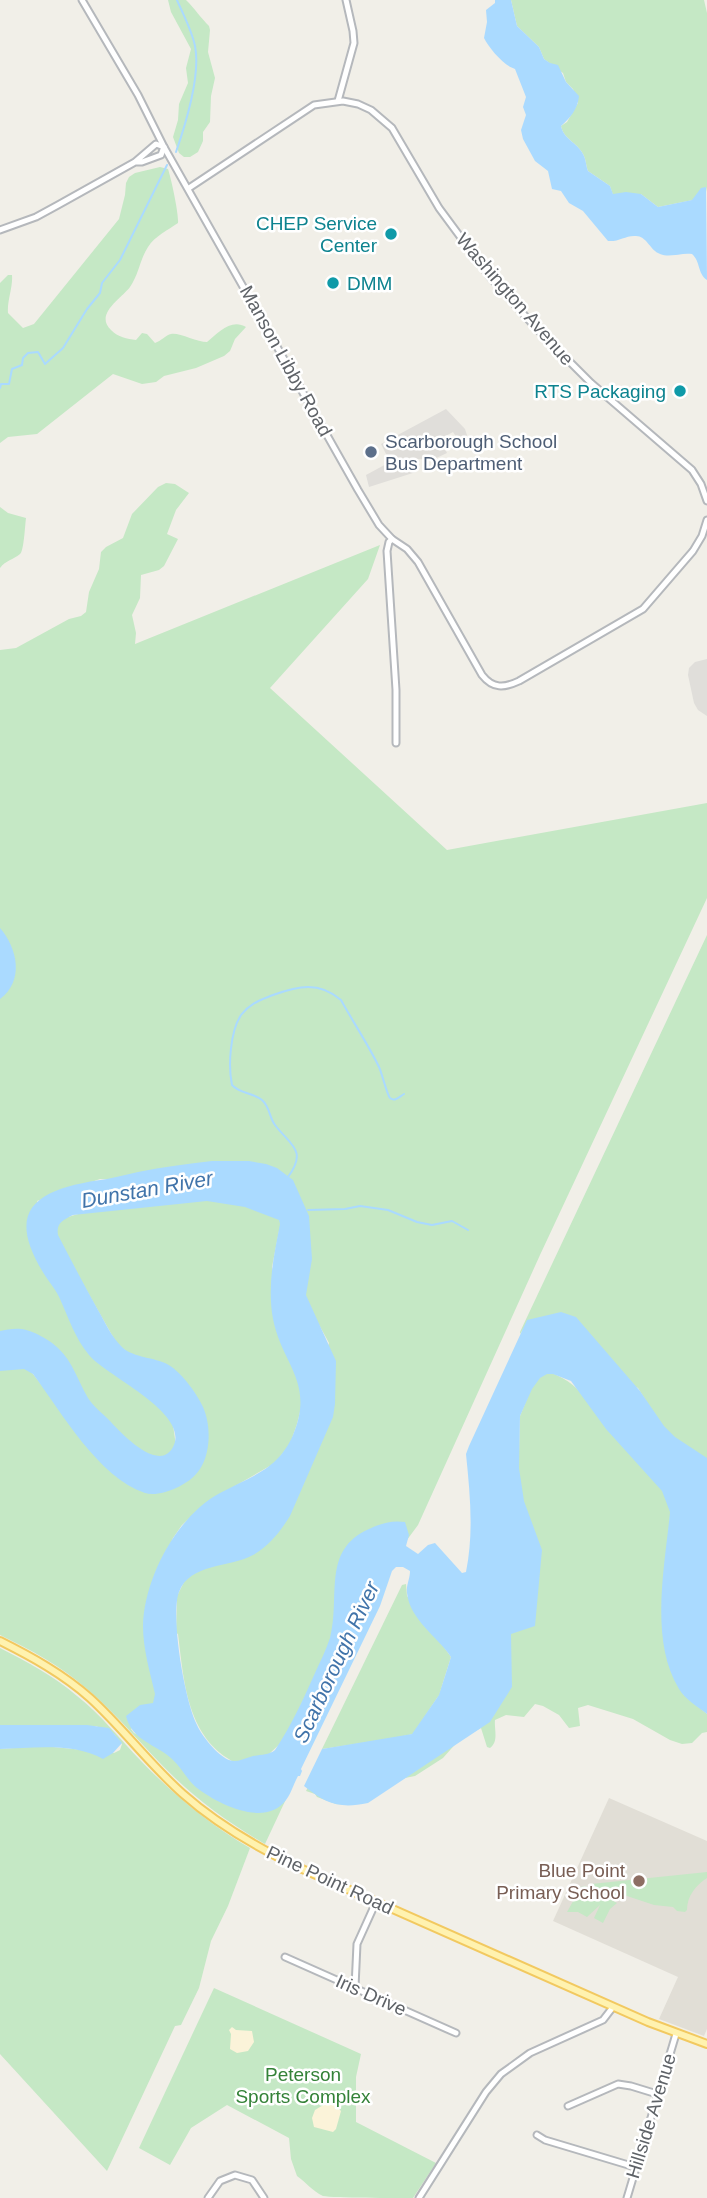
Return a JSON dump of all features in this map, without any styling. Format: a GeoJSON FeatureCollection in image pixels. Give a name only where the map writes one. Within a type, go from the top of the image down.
{"type":"FeatureCollection","features":[{"type":"Feature","properties":{"kind":"main road","name":"Pine Point Road"},"geometry":{"type":"LineString","coordinates":[[0,1642],[40,1662],[78,1688],[185,1796],[224,1826],[267,1852],[613,2007],[707,2044]]}},
{"type":"Feature","properties":{"kind":"street","name":"Manson Libby Road"},"geometry":{"type":"LineString","coordinates":[[82,0],[138,95],[164,147],[374,518],[392,539]]}},
{"type":"Feature","properties":{"kind":"street"},"geometry":{"type":"LineString","coordinates":[[189,188],[301,112],[319,103],[338,101],[354,39],[346,0]]}},
{"type":"Feature","properties":{"kind":"street","name":"Washington Avenue"},"geometry":{"type":"LineString","coordinates":[[338,101],[366,107],[387,122],[439,208],[490,277],[591,383],[694,472],[707,501]]}},
{"type":"Feature","properties":{"kind":"street"},"geometry":{"type":"LineString","coordinates":[[0,230],[46,212],[135,162],[156,145],[164,147],[161,155],[135,162]]}},
{"type":"Feature","properties":{"kind":"street"},"geometry":{"type":"LineString","coordinates":[[396,743],[396,690],[387,551],[392,539],[409,551],[418,562],[482,675],[490,684],[502,687],[516,683],[638,613],[657,596],[693,551],[707,520]]}},
{"type":"Feature","properties":{"kind":"street"},"geometry":{"type":"LineString","coordinates":[[355,1987],[357,1944],[376,1902]]}},
{"type":"Feature","properties":{"kind":"street","name":"Iris Drive"},"geometry":{"type":"LineString","coordinates":[[285,1957],[456,2033]]}},
{"type":"Feature","properties":{"kind":"street"},"geometry":{"type":"LineString","coordinates":[[419,2198],[486,2092],[501,2074],[526,2055],[601,2022],[613,2007]]}},
{"type":"Feature","properties":{"kind":"street","name":"Hillside Avenue"},"geometry":{"type":"LineString","coordinates":[[627,2198],[676,2034]]}},
{"type":"Feature","properties":{"kind":"street"},"geometry":{"type":"LineString","coordinates":[[568,2106],[618,2084],[657,2094]]}},
{"type":"Feature","properties":{"kind":"street"},"geometry":{"type":"LineString","coordinates":[[537,2135],[545,2140],[635,2167]]}},
{"type":"Feature","properties":{"kind":"street"},"geometry":{"type":"LineString","coordinates":[[208,2198],[220,2181],[235,2175],[252,2180],[264,2198]]}},
{"type":"Feature","properties":{"kind":"shaded area"},"geometry":{"type":"Polygon","coordinates":[[[446,409],[465,429],[467,435],[463,442],[461,444],[453,432],[440,439],[447,453],[432,460],[417,459],[416,472],[369,487],[366,475],[390,462],[381,444],[446,409]]]}},
{"type":"Feature","properties":{"kind":"shaded area"},"geometry":{"type":"Polygon","coordinates":[[[707,659],[707,716],[698,710],[694,703],[688,675],[689,668],[695,662],[707,659]]]}},
{"type":"Feature","properties":{"kind":"shaded area","name":"Blue Point Primary School"},"geometry":{"type":"Polygon","coordinates":[[[609,1798],[707,1841],[707,2029],[704,2036],[659,2019],[678,1977],[553,1921],[609,1798]]]}},
{"type":"Feature","properties":{"kind":"green space"},"geometry":{"type":"Polygon","coordinates":[[[168,0],[186,0],[210,30],[208,52],[215,78],[210,122],[203,132],[203,141],[198,152],[190,157],[179,153],[173,137],[179,104],[188,83],[186,68],[191,49],[171,12],[168,0]]]}},
{"type":"Feature","properties":{"kind":"green space"},"geometry":{"type":"Polygon","coordinates":[[[511,0],[704,0],[707,13],[707,192],[706,187],[693,200],[658,207],[641,194],[613,195],[610,186],[588,171],[583,154],[565,135],[561,126],[567,122],[578,103],[573,89],[566,82],[563,73],[544,59],[539,47],[517,26],[511,0]]]}},
{"type":"Feature","properties":{"kind":"green space"},"geometry":{"type":"Polygon","coordinates":[[[160,167],[168,169],[178,223],[158,236],[148,247],[130,287],[107,312],[107,324],[123,337],[136,340],[142,333],[147,334],[155,343],[174,334],[207,342],[230,325],[246,327],[224,356],[196,368],[164,376],[156,382],[142,384],[113,374],[37,434],[8,437],[0,443],[0,283],[8,275],[12,275],[8,313],[23,328],[34,324],[119,219],[129,177],[160,167]]]}},
{"type":"Feature","properties":{"kind":"green space"},"geometry":{"type":"Polygon","coordinates":[[[166,483],[175,484],[189,493],[176,510],[167,534],[178,539],[164,566],[141,575],[140,598],[132,615],[136,633],[135,644],[380,545],[368,579],[270,688],[447,850],[707,803],[707,898],[540,1255],[418,1525],[330,1644],[284,1740],[268,1755],[236,1763],[220,1753],[207,1739],[191,1708],[176,1633],[177,1596],[188,1574],[257,1548],[329,1343],[301,1296],[306,1213],[107,1179],[37,1201],[123,1380],[170,1404],[176,1446],[161,1461],[140,1450],[0,1332],[0,650],[16,648],[86,612],[89,592],[99,569],[101,552],[123,538],[132,514],[158,487],[166,483]]]}},
{"type":"Feature","properties":{"kind":"green space"},"geometry":{"type":"Polygon","coordinates":[[[0,507],[8,513],[26,518],[21,552],[0,568],[0,507]]]}},
{"type":"Feature","properties":{"kind":"green space"},"geometry":{"type":"Polygon","coordinates":[[[707,935],[707,1462],[667,1434],[638,1388],[526,1325],[520,1332],[707,935]]]}},
{"type":"Feature","properties":{"kind":"green space"},"geometry":{"type":"Polygon","coordinates":[[[221,1199],[278,1216],[282,1227],[272,1267],[302,1383],[301,1408],[290,1444],[275,1463],[207,1502],[182,1525],[173,1538],[152,1584],[158,1700],[131,1729],[134,1733],[287,1797],[265,1844],[217,1813],[184,1787],[98,1699],[67,1673],[0,1635],[0,1368],[25,1364],[88,1443],[199,1466],[130,1354],[117,1344],[57,1238],[56,1228],[61,1219],[85,1212],[221,1199]]]}},
{"type":"Feature","properties":{"kind":"green space"},"geometry":{"type":"Polygon","coordinates":[[[546,1370],[577,1389],[658,1482],[671,1506],[667,1548],[683,1694],[707,1714],[707,1732],[702,1733],[692,1743],[682,1744],[633,1719],[588,1705],[578,1708],[580,1726],[569,1728],[559,1715],[535,1704],[524,1717],[506,1715],[495,1720],[495,1739],[490,1748],[487,1747],[481,1728],[459,1740],[443,1758],[415,1776],[405,1778],[352,1805],[336,1804],[306,1791],[310,1783],[409,1772],[518,1488],[520,1416],[533,1384],[546,1370]]]}},
{"type":"Feature","properties":{"kind":"green space"},"geometry":{"type":"Polygon","coordinates":[[[406,1584],[407,1596],[451,1657],[439,1695],[413,1734],[322,1749],[402,1585],[406,1584]]]}},
{"type":"Feature","properties":{"kind":"green space"},"geometry":{"type":"Polygon","coordinates":[[[0,1648],[68,1689],[94,1711],[179,1797],[206,1819],[250,1848],[228,1906],[211,1941],[199,1988],[181,2025],[175,2026],[107,2171],[0,2054],[0,1749],[43,1746],[114,1753],[120,1750],[122,1744],[114,1734],[96,1726],[79,1729],[0,1725],[0,1648]]]}},
{"type":"Feature","properties":{"kind":"green space"},"geometry":{"type":"Polygon","coordinates":[[[707,1872],[707,1878],[690,1896],[685,1912],[627,1896],[611,1896],[591,1884],[707,1872]]]}},
{"type":"Feature","properties":{"kind":"green space"},"geometry":{"type":"Polygon","coordinates":[[[585,1886],[617,1903],[610,1909],[603,1923],[594,1918],[600,1905],[587,1917],[578,1912],[567,1912],[581,1887],[585,1886]]]}},
{"type":"Feature","properties":{"kind":"green space","name":"Peterson Sports Complex"},"geometry":{"type":"Polygon","coordinates":[[[214,1988],[361,2054],[356,2077],[356,2122],[436,2163],[413,2198],[323,2196],[297,2176],[291,2159],[289,2138],[227,2105],[191,2128],[170,2165],[139,2148],[214,1988]]]}},
{"type":"Feature","properties":{"kind":"sand"},"geometry":{"type":"Polygon","coordinates":[[[232,2027],[236,2030],[252,2031],[254,2042],[248,2051],[237,2053],[230,2049],[229,2030],[232,2027]]]}},
{"type":"Feature","properties":{"kind":"sand"},"geometry":{"type":"Polygon","coordinates":[[[325,2104],[335,2105],[341,2111],[333,2132],[314,2127],[312,2118],[315,2110],[325,2104]]]}},
{"type":"Feature","properties":{"kind":"water"},"geometry":{"type":"Polygon","coordinates":[[[495,0],[511,0],[517,26],[539,47],[544,59],[558,65],[566,82],[579,96],[573,113],[561,126],[585,158],[588,171],[610,186],[613,194],[641,194],[658,207],[692,200],[701,188],[706,187],[707,280],[692,254],[662,255],[643,238],[636,236],[608,241],[583,211],[569,203],[561,191],[552,189],[548,171],[535,161],[523,139],[521,130],[526,115],[523,107],[526,97],[515,69],[497,56],[484,38],[486,10],[495,0]]]}},
{"type":"Feature","properties":{"kind":"water"},"geometry":{"type":"Polygon","coordinates":[[[0,928],[11,945],[16,965],[13,983],[0,999],[0,928]]]}},
{"type":"Feature","properties":{"kind":"water"},"geometry":{"type":"Polygon","coordinates":[[[212,1161],[266,1164],[277,1168],[293,1180],[309,1216],[312,1259],[306,1295],[336,1361],[333,1417],[286,1522],[274,1538],[253,1555],[201,1571],[184,1583],[179,1592],[176,1620],[184,1679],[192,1714],[210,1745],[224,1758],[234,1761],[275,1750],[296,1713],[330,1638],[338,1562],[344,1549],[354,1538],[382,1524],[405,1522],[409,1535],[406,1546],[418,1554],[428,1545],[435,1543],[462,1573],[466,1572],[471,1528],[466,1454],[527,1320],[561,1312],[576,1317],[640,1391],[675,1437],[707,1458],[707,1714],[679,1689],[664,1648],[661,1602],[670,1512],[662,1491],[606,1429],[571,1381],[547,1374],[540,1378],[532,1389],[520,1416],[519,1468],[524,1501],[542,1550],[535,1626],[511,1634],[512,1687],[490,1722],[368,1803],[334,1804],[304,1786],[322,1749],[412,1734],[439,1695],[451,1657],[425,1627],[409,1603],[407,1587],[410,1571],[396,1567],[300,1776],[288,1798],[277,1808],[254,1813],[217,1801],[193,1785],[166,1754],[133,1731],[126,1716],[140,1705],[153,1703],[155,1694],[145,1652],[143,1626],[149,1588],[166,1550],[177,1533],[204,1503],[262,1471],[280,1456],[293,1435],[299,1417],[299,1387],[277,1335],[271,1307],[272,1271],[279,1220],[245,1207],[207,1201],[73,1215],[59,1225],[58,1235],[117,1342],[125,1350],[171,1366],[187,1382],[203,1407],[209,1438],[206,1455],[200,1469],[183,1485],[149,1494],[128,1485],[112,1473],[82,1442],[33,1374],[24,1369],[0,1371],[0,1331],[25,1330],[50,1342],[68,1359],[90,1401],[122,1434],[150,1454],[167,1454],[173,1447],[175,1434],[170,1421],[159,1408],[98,1364],[84,1349],[59,1296],[33,1253],[27,1233],[28,1217],[34,1205],[63,1188],[147,1170],[212,1161]]]}},
{"type":"Feature","properties":{"kind":"water"},"geometry":{"type":"Polygon","coordinates":[[[0,1725],[87,1725],[109,1728],[122,1743],[103,1759],[66,1748],[0,1749],[0,1725]]]}},
{"type":"Feature","properties":{"kind":"waterway"},"geometry":{"type":"LineString","coordinates":[[176,152],[192,99],[196,71],[192,34],[177,0]]}},
{"type":"Feature","properties":{"kind":"waterway"},"geometry":{"type":"LineString","coordinates":[[0,388],[1,384],[9,384],[12,369],[22,365],[23,358],[28,353],[38,352],[45,364],[63,348],[100,293],[102,283],[120,260],[167,165]]}},
{"type":"Feature","properties":{"kind":"waterway"},"geometry":{"type":"LineString","coordinates":[[288,1177],[297,1160],[295,1148],[275,1125],[262,1100],[232,1085],[230,1059],[234,1030],[241,1015],[252,1005],[291,989],[308,987],[333,994],[341,1000],[370,1050],[390,1098],[395,1099],[404,1094]]}},
{"type":"Feature","properties":{"kind":"waterway"},"geometry":{"type":"LineString","coordinates":[[308,1210],[360,1206],[388,1210],[432,1225],[452,1221],[468,1230]]}},
{"type":"Feature","properties":{"kind":"place","name":"CHEP Service Center"},"geometry":{"type":"Point","coordinates":[391,234]}},
{"type":"Feature","properties":{"kind":"place","name":"DMM"},"geometry":{"type":"Point","coordinates":[333,283]}},
{"type":"Feature","properties":{"kind":"place","name":"RTS Packaging"},"geometry":{"type":"Point","coordinates":[680,391]}},
{"type":"Feature","properties":{"kind":"place","name":"Scarborough School Bus Department"},"geometry":{"type":"Point","coordinates":[371,452]}},
{"type":"Feature","properties":{"kind":"place","name":"Blue Point Primary School"},"geometry":{"type":"Point","coordinates":[639,1881]}},
{"type":"Feature","properties":{"kind":"water label","name":"Dunstan River"},"geometry":{"type":"Point","coordinates":[147,1189]}},
{"type":"Feature","properties":{"kind":"water label","name":"Scarborough River"},"geometry":{"type":"Point","coordinates":[336,1662]}}]}
